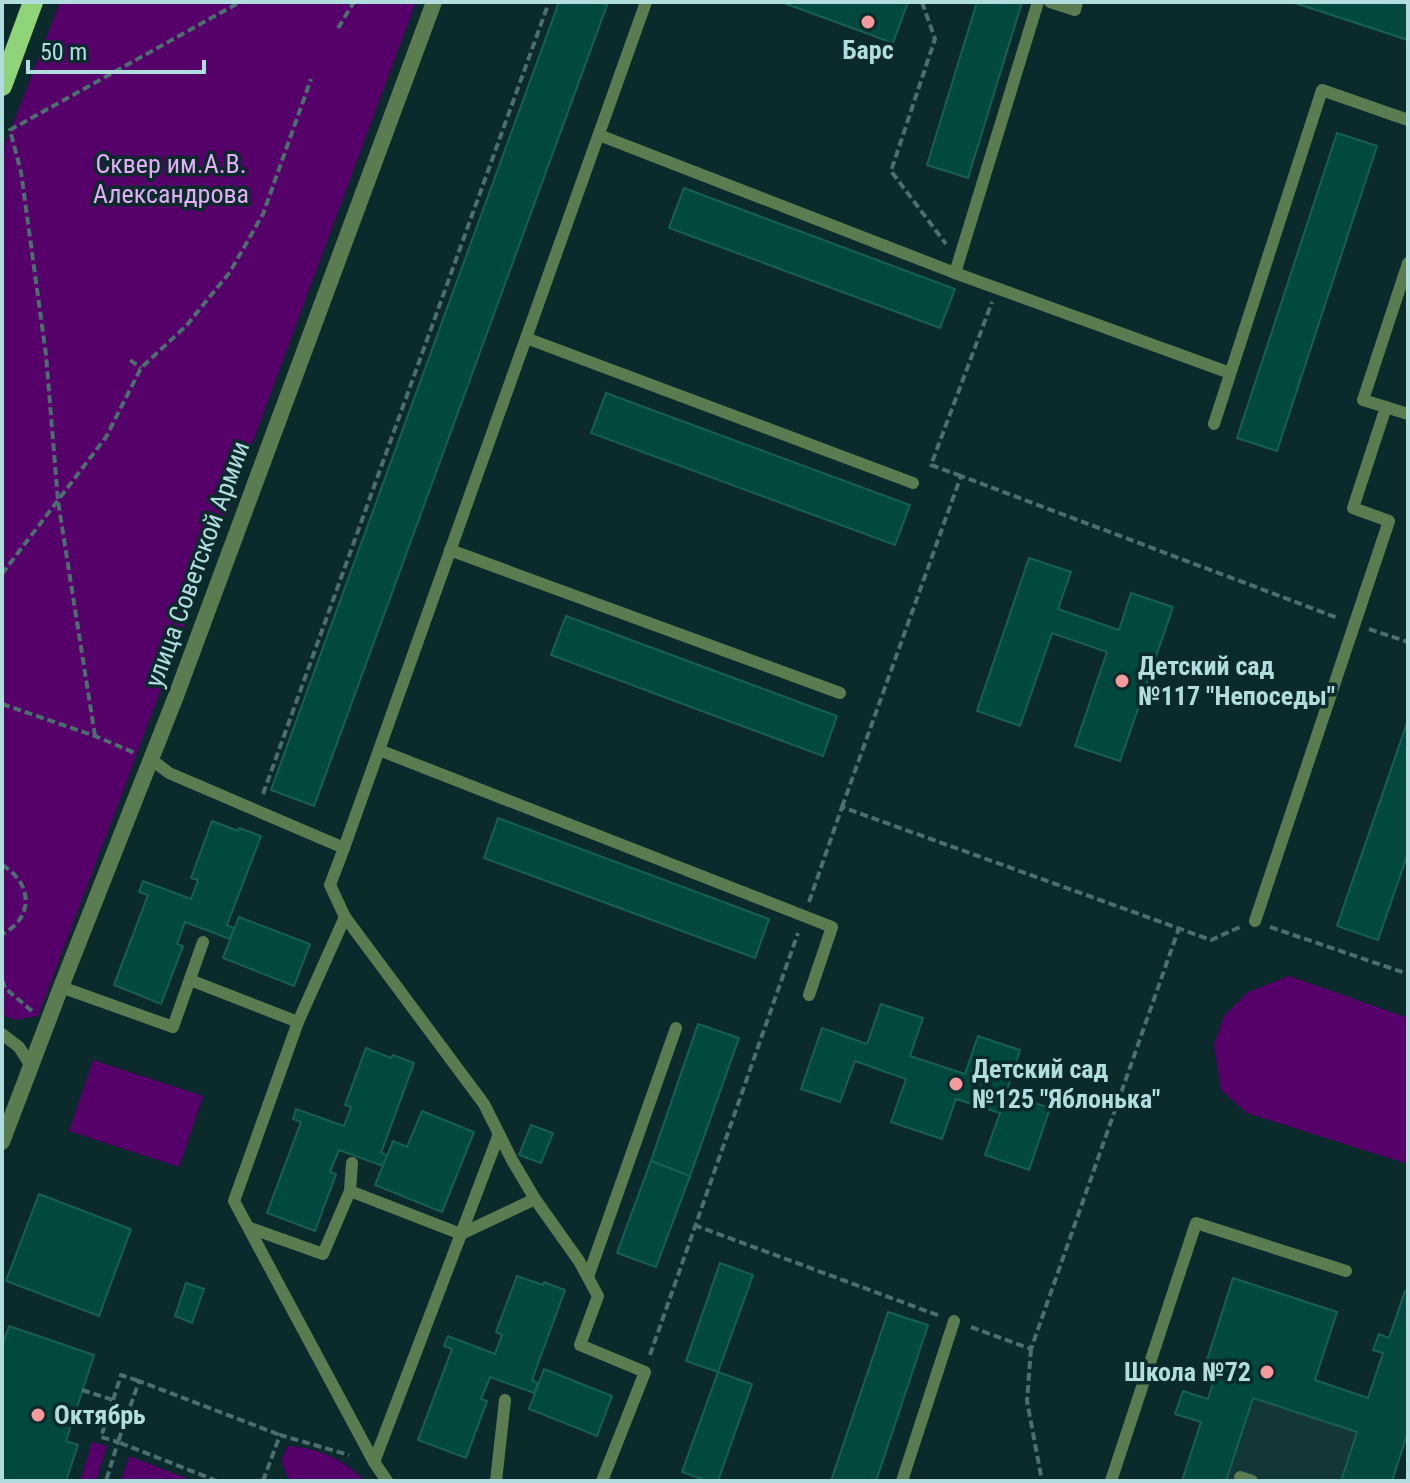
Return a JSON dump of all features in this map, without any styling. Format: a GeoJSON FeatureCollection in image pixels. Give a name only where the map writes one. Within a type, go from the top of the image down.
{"type":"FeatureCollection","features":[{"type":"Feature","properties":{"kind":"main road"},"geometry":{"type":"LineString","coordinates":[[2,86],[7,58],[33,2]]}},
{"type":"Feature","properties":{"kind":"street","name":"улица Советской Армии"},"geometry":{"type":"LineString","coordinates":[[2,1142],[152,760],[434,2]]}},
{"type":"Feature","properties":{"kind":"lane"},"geometry":{"type":"LineString","coordinates":[[602,1481],[645,1372],[580,1345],[598,1296],[588,1277],[535,1199],[484,1104],[345,917],[330,885],[646,2]]}},
{"type":"Feature","properties":{"kind":"lane"},"geometry":{"type":"LineString","coordinates":[[957,267],[1038,2]]}},
{"type":"Feature","properties":{"kind":"lane"},"geometry":{"type":"LineString","coordinates":[[1050,2],[1075,10],[1077,2]]}},
{"type":"Feature","properties":{"kind":"lane"},"geometry":{"type":"LineString","coordinates":[[1214,424],[1322,90],[1408,120]]}},
{"type":"Feature","properties":{"kind":"lane"},"geometry":{"type":"LineString","coordinates":[[599,135],[957,267],[998,289],[1230,373]]}},
{"type":"Feature","properties":{"kind":"lane"},"geometry":{"type":"LineString","coordinates":[[1408,263],[1363,400],[1408,414]]}},
{"type":"Feature","properties":{"kind":"lane"},"geometry":{"type":"LineString","coordinates":[[526,338],[913,483]]}},
{"type":"Feature","properties":{"kind":"lane"},"geometry":{"type":"LineString","coordinates":[[1255,921],[1389,521],[1353,508],[1386,407]]}},
{"type":"Feature","properties":{"kind":"lane"},"geometry":{"type":"LineString","coordinates":[[450,550],[840,693]]}},
{"type":"Feature","properties":{"kind":"lane"},"geometry":{"type":"LineString","coordinates":[[379,750],[832,927],[809,995]]}},
{"type":"Feature","properties":{"kind":"lane"},"geometry":{"type":"LineString","coordinates":[[152,760],[169,773],[344,848]]}},
{"type":"Feature","properties":{"kind":"lane"},"geometry":{"type":"LineString","coordinates":[[345,917],[298,1022],[234,1201],[387,1481]]}},
{"type":"Feature","properties":{"kind":"lane"},"geometry":{"type":"LineString","coordinates":[[61,987],[173,1027],[203,942]]}},
{"type":"Feature","properties":{"kind":"lane"},"geometry":{"type":"LineString","coordinates":[[190,980],[298,1022]]}},
{"type":"Feature","properties":{"kind":"lane"},"geometry":{"type":"LineString","coordinates":[[588,1277],[676,1028]]}},
{"type":"Feature","properties":{"kind":"lane"},"geometry":{"type":"LineString","coordinates":[[2,1034],[19,1047],[31,1066]]}},
{"type":"Feature","properties":{"kind":"lane"},"geometry":{"type":"LineString","coordinates":[[374,1462],[499,1134]]}},
{"type":"Feature","properties":{"kind":"lane"},"geometry":{"type":"LineString","coordinates":[[250,1228],[323,1254],[350,1191],[352,1163]]}},
{"type":"Feature","properties":{"kind":"lane"},"geometry":{"type":"LineString","coordinates":[[350,1191],[461,1234],[535,1199]]}},
{"type":"Feature","properties":{"kind":"lane"},"geometry":{"type":"LineString","coordinates":[[1111,1481],[1196,1223],[1346,1271]]}},
{"type":"Feature","properties":{"kind":"lane"},"geometry":{"type":"LineString","coordinates":[[902,1481],[954,1321]]}},
{"type":"Feature","properties":{"kind":"lane"},"geometry":{"type":"LineString","coordinates":[[496,1481],[505,1400]]}},
{"type":"Feature","properties":{"kind":"path"},"geometry":{"type":"LineString","coordinates":[[95,736],[58,501],[46,355],[21,172],[10,130],[240,2]]}},
{"type":"Feature","properties":{"kind":"path"},"geometry":{"type":"LineString","coordinates":[[338,28],[354,2]]}},
{"type":"Feature","properties":{"kind":"path"},"geometry":{"type":"LineString","coordinates":[[256,812],[549,2]]}},
{"type":"Feature","properties":{"kind":"path"},"geometry":{"type":"LineString","coordinates":[[922,2],[935,39],[891,171],[957,267]]}},
{"type":"Feature","properties":{"kind":"path"},"geometry":{"type":"LineString","coordinates":[[2,574],[106,437],[141,368],[186,326],[230,272],[263,214],[311,79]]}},
{"type":"Feature","properties":{"kind":"path"},"geometry":{"type":"LineString","coordinates":[[998,289],[931,465],[1408,642]]}},
{"type":"Feature","properties":{"kind":"path"},"geometry":{"type":"LineString","coordinates":[[46,355],[56,351]]}},
{"type":"Feature","properties":{"kind":"path"},"geometry":{"type":"LineString","coordinates":[[130,360],[141,368]]}},
{"type":"Feature","properties":{"kind":"path"},"geometry":{"type":"LineString","coordinates":[[645,1372],[694,1225],[961,476]]}},
{"type":"Feature","properties":{"kind":"path"},"geometry":{"type":"LineString","coordinates":[[2,704],[95,736],[152,760]]}},
{"type":"Feature","properties":{"kind":"path"},"geometry":{"type":"LineString","coordinates":[[842,807],[1211,940],[1255,921],[1408,974]]}},
{"type":"Feature","properties":{"kind":"path"},"geometry":{"type":"LineString","coordinates":[[2,865],[13,871],[22,883],[26,897],[24,912],[17,924],[2,934]]}},
{"type":"Feature","properties":{"kind":"path"},"geometry":{"type":"LineString","coordinates":[[1042,1481],[1027,1401],[1031,1349],[1179,928]]}},
{"type":"Feature","properties":{"kind":"path"},"geometry":{"type":"LineString","coordinates":[[694,1225],[1031,1349]]}},
{"type":"Feature","properties":{"kind":"path"},"geometry":{"type":"LineString","coordinates":[[217,1481],[101,1437],[121,1375],[280,1435],[374,1462]]}},
{"type":"Feature","properties":{"kind":"path"},"geometry":{"type":"LineString","coordinates":[[106,1481],[139,1381]]}},
{"type":"Feature","properties":{"kind":"path"},"geometry":{"type":"LineString","coordinates":[[82,1390],[113,1400]]}},
{"type":"Feature","properties":{"kind":"path"},"geometry":{"type":"LineString","coordinates":[[263,1481],[280,1435]]}},
{"type":"Feature","properties":{"kind":"shaded area","name":"Школа №72"},"geometry":{"type":"Polygon","coordinates":[[[1233,1278],[1337,1312],[1315,1380],[1368,1398],[1383,1354],[1373,1350],[1379,1335],[1390,1338],[1405,1291],[1408,1291],[1408,1432],[1392,1481],[1182,1481],[1201,1422],[1175,1414],[1183,1391],[1208,1399],[1219,1364],[1207,1360],[1233,1278]]]}},
{"type":"Feature","properties":{"kind":"green space","name":"Сквер им.А.В. Александрова"},"geometry":{"type":"Polygon","coordinates":[[[60,2],[416,2],[38,1016],[15,1020],[2,1015],[2,152],[60,2]]]}},
{"type":"Feature","properties":{"kind":"green space"},"geometry":{"type":"Polygon","coordinates":[[[1289,976],[1408,1018],[1408,1164],[1247,1113],[1221,1090],[1214,1045],[1224,1016],[1248,992],[1289,976]]]}},
{"type":"Feature","properties":{"kind":"green space"},"geometry":{"type":"Polygon","coordinates":[[[93,1060],[203,1096],[179,1167],[69,1131],[93,1060]]]}},
{"type":"Feature","properties":{"kind":"green space"},"geometry":{"type":"Polygon","coordinates":[[[92,1442],[107,1446],[96,1481],[80,1481],[92,1442]]]}},
{"type":"Feature","properties":{"kind":"green space"},"geometry":{"type":"Polygon","coordinates":[[[288,1446],[330,1456],[365,1481],[289,1481],[281,1460],[288,1446]]]}},
{"type":"Feature","properties":{"kind":"green space"},"geometry":{"type":"Polygon","coordinates":[[[129,1456],[194,1481],[121,1481],[129,1456]]]}},
{"type":"Feature","properties":{"kind":"building"},"geometry":{"type":"Polygon","coordinates":[[[559,2],[599,2],[607,5],[314,806],[271,790],[559,2]]]}},
{"type":"Feature","properties":{"kind":"building","name":"Барс"},"geometry":{"type":"Polygon","coordinates":[[[781,2],[908,2],[893,43],[781,2]]]}},
{"type":"Feature","properties":{"kind":"building"},"geometry":{"type":"Polygon","coordinates":[[[977,2],[1022,2],[968,178],[927,165],[977,2]]]}},
{"type":"Feature","properties":{"kind":"building"},"geometry":{"type":"Polygon","coordinates":[[[1292,2],[1408,2],[1408,40],[1292,2]]]}},
{"type":"Feature","properties":{"kind":"building"},"geometry":{"type":"Polygon","coordinates":[[[1337,133],[1377,146],[1277,451],[1237,438],[1337,133]]]}},
{"type":"Feature","properties":{"kind":"building"},"geometry":{"type":"Polygon","coordinates":[[[684,188],[955,289],[940,328],[669,228],[684,188]]]}},
{"type":"Feature","properties":{"kind":"building"},"geometry":{"type":"Polygon","coordinates":[[[606,393],[910,505],[895,545],[591,433],[606,393]]]}},
{"type":"Feature","properties":{"kind":"building","name":"Детский сад №117 \"Непоседы\""},"geometry":{"type":"Polygon","coordinates":[[[1029,558],[1071,572],[1058,609],[1119,630],[1131,593],[1173,607],[1120,761],[1075,746],[1107,652],[1052,633],[1020,726],[977,711],[1029,558]]]}},
{"type":"Feature","properties":{"kind":"building"},"geometry":{"type":"Polygon","coordinates":[[[566,616],[837,716],[823,756],[551,655],[566,616]]]}},
{"type":"Feature","properties":{"kind":"building"},"geometry":{"type":"Polygon","coordinates":[[[1408,720],[1408,853],[1378,940],[1337,926],[1408,720]]]}},
{"type":"Feature","properties":{"kind":"building"},"geometry":{"type":"Polygon","coordinates":[[[498,818],[769,919],[755,958],[484,858],[498,818]]]}},
{"type":"Feature","properties":{"kind":"building"},"geometry":{"type":"Polygon","coordinates":[[[212,821],[261,836],[227,925],[234,928],[230,939],[185,922],[177,944],[183,946],[161,1004],[114,985],[148,895],[139,892],[143,881],[191,899],[198,880],[191,878],[212,821]]]}},
{"type":"Feature","properties":{"kind":"building"},"geometry":{"type":"Polygon","coordinates":[[[239,917],[310,944],[294,986],[223,958],[239,917]]]}},
{"type":"Feature","properties":{"kind":"building","name":"Детский сад №125 \"Яблонька\""},"geometry":{"type":"Polygon","coordinates":[[[881,1004],[923,1018],[910,1056],[965,1074],[978,1036],[1020,1050],[1006,1093],[1050,1108],[1029,1170],[985,1155],[1000,1113],[956,1099],[942,1139],[891,1122],[906,1079],[855,1061],[840,1102],[801,1089],[822,1028],[867,1044],[881,1004]]]}},
{"type":"Feature","properties":{"kind":"building"},"geometry":{"type":"Polygon","coordinates":[[[698,1024],[739,1038],[690,1176],[651,1161],[698,1024]]]}},
{"type":"Feature","properties":{"kind":"building"},"geometry":{"type":"Polygon","coordinates":[[[366,1048],[414,1063],[381,1153],[387,1155],[383,1166],[339,1150],[330,1172],[336,1174],[315,1231],[267,1213],[301,1122],[293,1119],[296,1109],[344,1126],[351,1107],[345,1105],[366,1048]]]}},
{"type":"Feature","properties":{"kind":"building"},"geometry":{"type":"Polygon","coordinates":[[[422,1111],[474,1132],[442,1212],[375,1185],[393,1141],[407,1147],[422,1111]]]}},
{"type":"Feature","properties":{"kind":"building"},"geometry":{"type":"Polygon","coordinates":[[[531,1125],[553,1133],[541,1163],[519,1155],[531,1125]]]}},
{"type":"Feature","properties":{"kind":"building"},"geometry":{"type":"Polygon","coordinates":[[[651,1161],[690,1176],[656,1267],[617,1253],[651,1161]]]}},
{"type":"Feature","properties":{"kind":"building"},"geometry":{"type":"Polygon","coordinates":[[[39,1194],[131,1229],[99,1316],[6,1281],[39,1194]]]}},
{"type":"Feature","properties":{"kind":"building"},"geometry":{"type":"Polygon","coordinates":[[[720,1263],[753,1275],[718,1372],[686,1361],[720,1263]]]}},
{"type":"Feature","properties":{"kind":"building"},"geometry":{"type":"Polygon","coordinates":[[[517,1276],[565,1290],[532,1380],[538,1383],[534,1393],[490,1377],[481,1399],[487,1401],[466,1458],[418,1440],[452,1349],[444,1346],[448,1336],[495,1354],[502,1335],[496,1332],[517,1276]]]}},
{"type":"Feature","properties":{"kind":"building","name":"Школа №72"},"geometry":{"type":"Polygon","coordinates":[[[1233,1278],[1337,1312],[1315,1380],[1368,1398],[1383,1353],[1373,1350],[1379,1334],[1389,1338],[1405,1291],[1408,1291],[1408,1432],[1392,1481],[1341,1481],[1357,1432],[1253,1398],[1226,1481],[1182,1481],[1201,1422],[1175,1414],[1183,1391],[1208,1399],[1219,1364],[1207,1360],[1233,1278]]]}},
{"type":"Feature","properties":{"kind":"building"},"geometry":{"type":"Polygon","coordinates":[[[186,1283],[204,1289],[192,1323],[175,1316],[186,1283]]]}},
{"type":"Feature","properties":{"kind":"building"},"geometry":{"type":"Polygon","coordinates":[[[888,1312],[928,1325],[876,1481],[831,1481],[888,1312]]]}},
{"type":"Feature","properties":{"kind":"building","name":"Октябрь"},"geometry":{"type":"Polygon","coordinates":[[[9,1326],[94,1355],[66,1441],[78,1445],[66,1481],[2,1481],[2,1347],[9,1326]]]}},
{"type":"Feature","properties":{"kind":"building"},"geometry":{"type":"Polygon","coordinates":[[[544,1369],[612,1396],[597,1436],[529,1409],[544,1369]]]}},
{"type":"Feature","properties":{"kind":"building"},"geometry":{"type":"Polygon","coordinates":[[[718,1372],[752,1384],[718,1481],[707,1481],[682,1472],[718,1372]]]}},
{"type":"Feature","properties":{"kind":"place","name":"Барс"},"geometry":{"type":"Point","coordinates":[868,22]}},
{"type":"Feature","properties":{"kind":"place","name":"Детский сад №117 \"Непоседы\""},"geometry":{"type":"Point","coordinates":[1122,681]}},
{"type":"Feature","properties":{"kind":"place","name":"Детский сад №125 \"Яблонька\""},"geometry":{"type":"Point","coordinates":[956,1084]}},
{"type":"Feature","properties":{"kind":"place","name":"Школа №72"},"geometry":{"type":"Point","coordinates":[1267,1372]}},
{"type":"Feature","properties":{"kind":"place","name":"Октябрь"},"geometry":{"type":"Point","coordinates":[38,1415]}}]}
